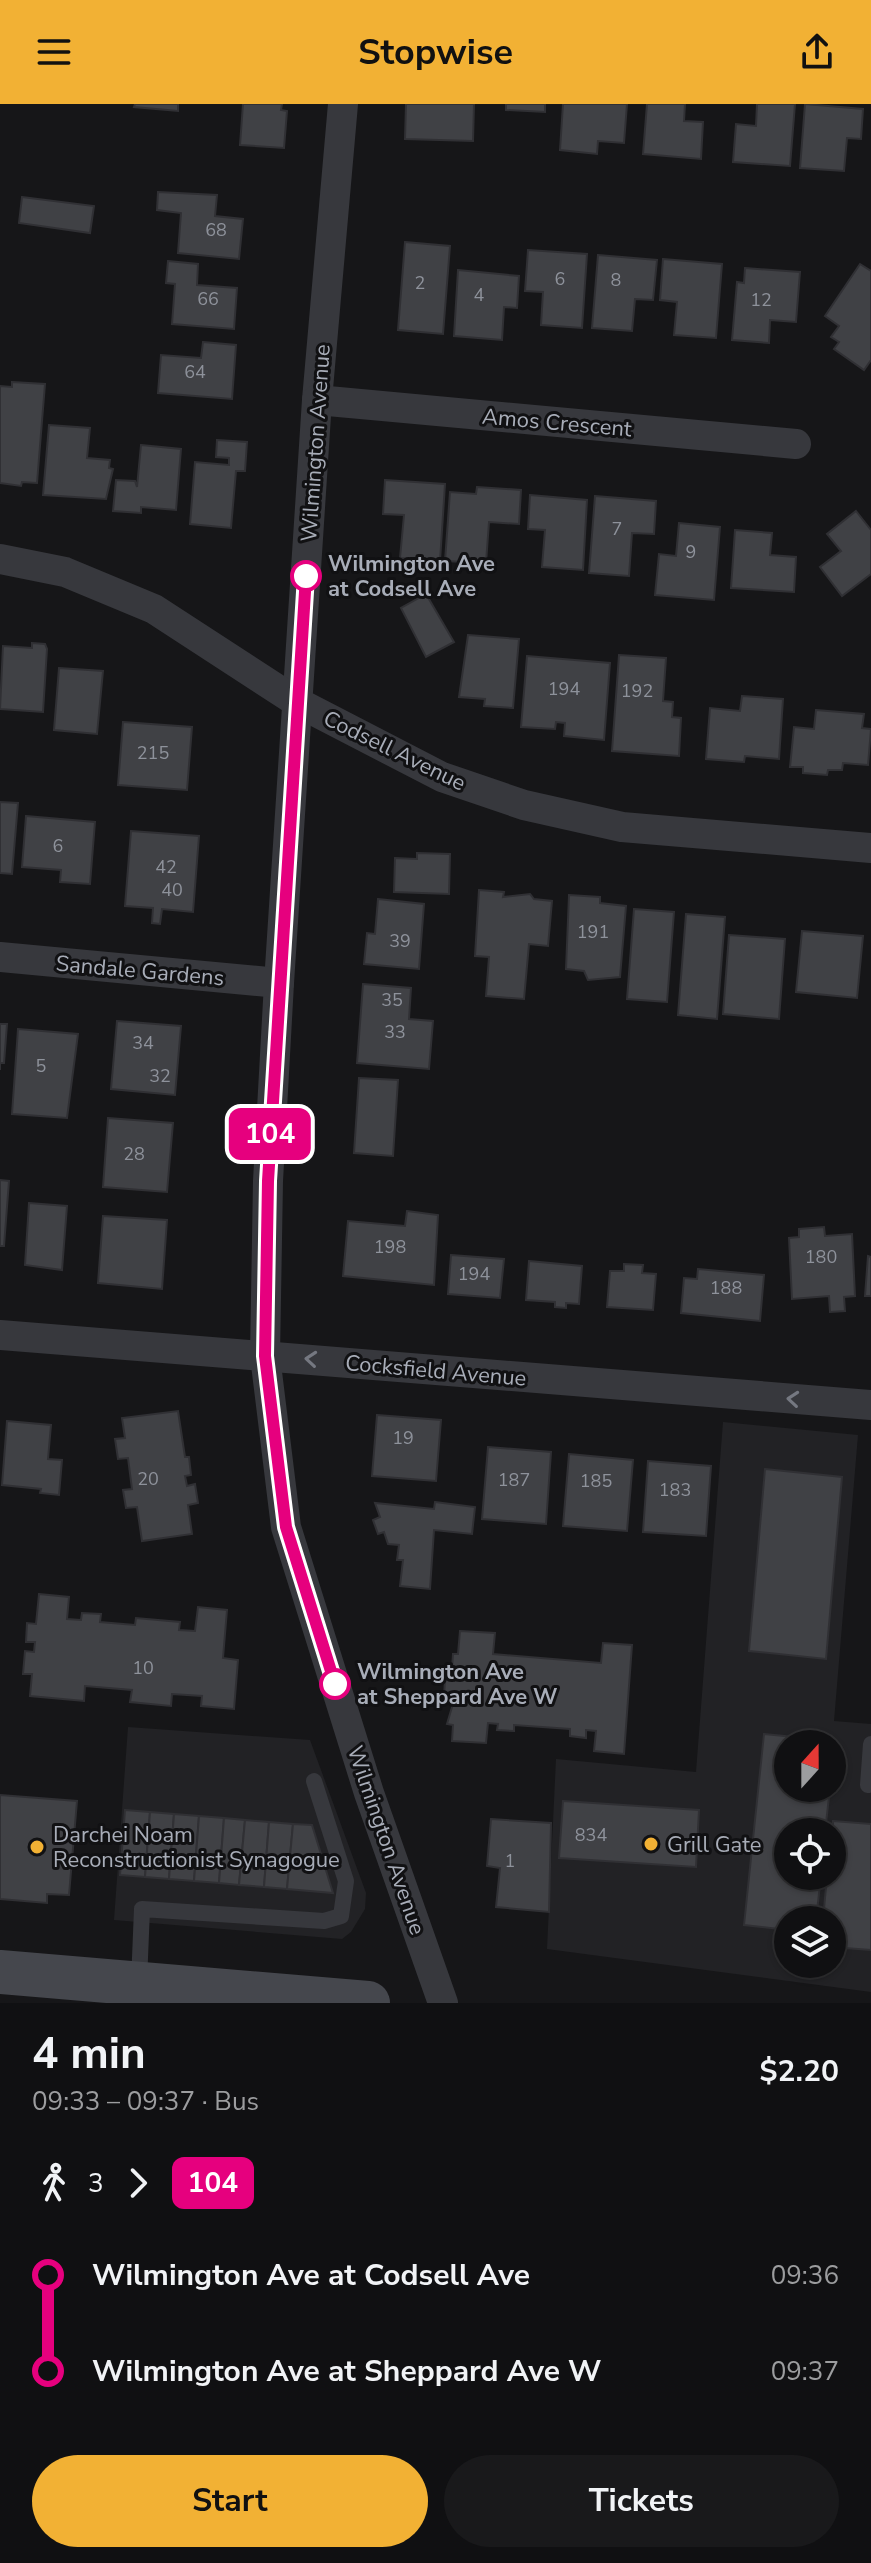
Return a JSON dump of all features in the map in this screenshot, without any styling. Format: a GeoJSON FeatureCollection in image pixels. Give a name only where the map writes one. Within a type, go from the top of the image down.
{"type":"FeatureCollection","features":[{"type":"Feature","properties":{"kind":"main road"},"geometry":{"type":"LineString","coordinates":[[0,1972],[368,2003]]}},
{"type":"Feature","properties":{"kind":"street","name":"Wilmington Avenue"},"geometry":{"type":"LineString","coordinates":[[343,104],[317,400],[279,983],[268,1181],[265,1356],[286,1527],[369,1793],[443,2003]]}},
{"type":"Feature","properties":{"kind":"street","name":"Amos Crescent"},"geometry":{"type":"LineString","coordinates":[[317,400],[796,444]]}},
{"type":"Feature","properties":{"kind":"street","name":"Codsell Avenue"},"geometry":{"type":"LineString","coordinates":[[0,559],[65,572],[154,609],[297,702],[442,777],[524,805],[622,827],[871,848]]}},
{"type":"Feature","properties":{"kind":"street","name":"Sandale Gardens"},"geometry":{"type":"LineString","coordinates":[[0,957],[279,983]]}},
{"type":"Feature","properties":{"kind":"street","name":"Cocksfield Avenue"},"geometry":{"type":"LineString","coordinates":[[0,1335],[871,1405]]}},
{"type":"Feature","properties":{"kind":"lane"},"geometry":{"type":"LineString","coordinates":[[868,1785],[871,1744]]}},
{"type":"Feature","properties":{"kind":"lane"},"geometry":{"type":"LineString","coordinates":[[139,1984],[142,1909],[324,1921],[341,1916],[346,1881],[314,1781]]}},
{"type":"Feature","properties":{"kind":"shaded area"},"geometry":{"type":"Polygon","coordinates":[[[723,1422],[858,1435],[834,1721],[871,1724],[871,1992],[547,1949],[556,1759],[696,1772],[723,1422]]]}},
{"type":"Feature","properties":{"kind":"shaded area"},"geometry":{"type":"Polygon","coordinates":[[[128,1727],[310,1740],[366,1893],[365,1909],[351,1932],[342,1939],[114,1920],[128,1727]]]}},
{"type":"Feature","properties":{"kind":"building"},"geometry":{"type":"Polygon","coordinates":[[[135,104],[178,104],[178,111],[134,107],[135,104]]]}},
{"type":"Feature","properties":{"kind":"building"},"geometry":{"type":"Polygon","coordinates":[[[243,104],[282,104],[281,110],[287,111],[284,148],[240,145],[243,104]]]}},
{"type":"Feature","properties":{"kind":"building"},"geometry":{"type":"Polygon","coordinates":[[[406,104],[474,104],[473,141],[405,139],[406,104]]]}},
{"type":"Feature","properties":{"kind":"building"},"geometry":{"type":"Polygon","coordinates":[[[506,104],[545,104],[545,112],[506,110],[506,104]]]}},
{"type":"Feature","properties":{"kind":"building"},"geometry":{"type":"Polygon","coordinates":[[[563,104],[627,104],[624,143],[598,141],[597,154],[560,150],[563,104]]]}},
{"type":"Feature","properties":{"kind":"building"},"geometry":{"type":"Polygon","coordinates":[[[647,104],[685,104],[684,121],[703,122],[701,159],[643,154],[647,104]]]}},
{"type":"Feature","properties":{"kind":"building"},"geometry":{"type":"Polygon","coordinates":[[[757,104],[795,104],[790,166],[733,162],[736,124],[756,126],[757,104]]]}},
{"type":"Feature","properties":{"kind":"building"},"geometry":{"type":"Polygon","coordinates":[[[805,104],[863,109],[861,139],[847,138],[844,171],[800,168],[805,104]]]}},
{"type":"Feature","properties":{"kind":"building"},"geometry":{"type":"Polygon","coordinates":[[[158,192],[217,195],[215,216],[243,219],[239,259],[178,253],[181,213],[157,210],[158,192]]]}},
{"type":"Feature","properties":{"kind":"building"},"geometry":{"type":"Polygon","coordinates":[[[22,197],[94,206],[90,233],[19,223],[22,197]]]}},
{"type":"Feature","properties":{"kind":"building"},"geometry":{"type":"Polygon","coordinates":[[[405,242],[450,246],[443,334],[398,330],[405,242]]]}},
{"type":"Feature","properties":{"kind":"building"},"geometry":{"type":"Polygon","coordinates":[[[528,250],[587,254],[582,328],[541,325],[543,292],[525,291],[528,250]]]}},
{"type":"Feature","properties":{"kind":"building"},"geometry":{"type":"Polygon","coordinates":[[[598,255],[657,260],[653,300],[635,299],[632,331],[592,328],[598,255]]]}},
{"type":"Feature","properties":{"kind":"building"},"geometry":{"type":"Polygon","coordinates":[[[663,259],[722,264],[716,338],[674,335],[677,302],[660,300],[663,259]]]}},
{"type":"Feature","properties":{"kind":"building"},"geometry":{"type":"Polygon","coordinates":[[[168,261],[198,264],[197,285],[237,288],[234,329],[172,324],[175,284],[166,283],[168,261]]]}},
{"type":"Feature","properties":{"kind":"building"},"geometry":{"type":"Polygon","coordinates":[[[860,264],[871,271],[871,360],[864,370],[834,349],[839,342],[831,337],[839,326],[825,316],[860,264]]]}},
{"type":"Feature","properties":{"kind":"building"},"geometry":{"type":"Polygon","coordinates":[[[745,268],[800,272],[796,322],[770,320],[769,343],[732,340],[737,282],[744,283],[745,268]]]}},
{"type":"Feature","properties":{"kind":"building"},"geometry":{"type":"Polygon","coordinates":[[[458,270],[519,276],[517,308],[504,307],[502,340],[454,336],[458,270]]]}},
{"type":"Feature","properties":{"kind":"building"},"geometry":{"type":"Polygon","coordinates":[[[203,342],[236,345],[232,399],[158,393],[161,355],[201,358],[203,342]]]}},
{"type":"Feature","properties":{"kind":"building"},"geometry":{"type":"Polygon","coordinates":[[[12,382],[45,384],[37,483],[22,482],[21,486],[0,483],[0,386],[12,387],[12,382]]]}},
{"type":"Feature","properties":{"kind":"building"},"geometry":{"type":"Polygon","coordinates":[[[49,425],[90,428],[87,458],[110,460],[109,468],[113,469],[106,499],[43,495],[49,425]]]}},
{"type":"Feature","properties":{"kind":"building"},"geometry":{"type":"Polygon","coordinates":[[[217,440],[247,442],[245,471],[236,471],[231,528],[190,524],[195,462],[229,465],[229,458],[216,457],[217,440]]]}},
{"type":"Feature","properties":{"kind":"building"},"geometry":{"type":"Polygon","coordinates":[[[141,445],[181,449],[176,510],[141,507],[141,513],[113,511],[116,480],[135,481],[137,487],[141,445]]]}},
{"type":"Feature","properties":{"kind":"building"},"geometry":{"type":"Polygon","coordinates":[[[385,480],[445,484],[440,561],[400,558],[404,515],[383,514],[385,480]]]}},
{"type":"Feature","properties":{"kind":"building"},"geometry":{"type":"Polygon","coordinates":[[[477,487],[521,490],[519,524],[489,522],[486,563],[445,561],[450,492],[476,494],[477,487]]]}},
{"type":"Feature","properties":{"kind":"building"},"geometry":{"type":"Polygon","coordinates":[[[530,495],[587,500],[583,570],[542,567],[545,530],[528,529],[530,495]]]}},
{"type":"Feature","properties":{"kind":"building"},"geometry":{"type":"Polygon","coordinates":[[[595,496],[656,501],[654,534],[632,533],[629,576],[589,573],[595,496]]]}},
{"type":"Feature","properties":{"kind":"building"},"geometry":{"type":"Polygon","coordinates":[[[856,511],[871,530],[871,574],[842,596],[820,567],[841,551],[827,534],[856,511]]]}},
{"type":"Feature","properties":{"kind":"building"},"geometry":{"type":"Polygon","coordinates":[[[679,523],[720,527],[714,600],[655,595],[659,554],[676,556],[679,523]]]}},
{"type":"Feature","properties":{"kind":"building"},"geometry":{"type":"Polygon","coordinates":[[[735,530],[772,533],[770,555],[796,557],[794,592],[731,588],[735,530]]]}},
{"type":"Feature","properties":{"kind":"building"},"geometry":{"type":"Polygon","coordinates":[[[426,594],[454,642],[426,657],[401,608],[426,594]]]}},
{"type":"Feature","properties":{"kind":"building"},"geometry":{"type":"Polygon","coordinates":[[[468,635],[519,639],[513,708],[484,706],[485,699],[459,697],[468,635]]]}},
{"type":"Feature","properties":{"kind":"building"},"geometry":{"type":"Polygon","coordinates":[[[32,643],[45,644],[47,649],[43,712],[0,709],[3,646],[32,648],[32,643]]]}},
{"type":"Feature","properties":{"kind":"building"},"geometry":{"type":"Polygon","coordinates":[[[619,655],[666,658],[663,701],[673,702],[672,717],[681,718],[679,756],[612,751],[619,655]]]}},
{"type":"Feature","properties":{"kind":"building"},"geometry":{"type":"Polygon","coordinates":[[[527,656],[610,663],[604,740],[564,736],[565,723],[556,722],[555,729],[521,727],[527,656]]]}},
{"type":"Feature","properties":{"kind":"building"},"geometry":{"type":"Polygon","coordinates":[[[59,668],[103,671],[97,734],[54,730],[59,668]]]}},
{"type":"Feature","properties":{"kind":"building"},"geometry":{"type":"Polygon","coordinates":[[[742,696],[783,699],[779,759],[745,756],[744,762],[706,759],[710,708],[740,711],[742,696]]]}},
{"type":"Feature","properties":{"kind":"building"},"geometry":{"type":"Polygon","coordinates":[[[816,710],[864,714],[862,728],[871,729],[868,765],[843,763],[842,770],[828,770],[827,775],[803,773],[803,767],[790,767],[794,727],[814,729],[816,710]]]}},
{"type":"Feature","properties":{"kind":"building"},"geometry":{"type":"Polygon","coordinates":[[[123,722],[192,727],[187,790],[118,785],[123,722]]]}},
{"type":"Feature","properties":{"kind":"building"},"geometry":{"type":"Polygon","coordinates":[[[0,802],[18,803],[12,874],[0,873],[0,802]]]}},
{"type":"Feature","properties":{"kind":"building"},"geometry":{"type":"Polygon","coordinates":[[[26,816],[95,822],[90,884],[60,882],[61,870],[22,867],[26,816]]]}},
{"type":"Feature","properties":{"kind":"building"},"geometry":{"type":"Polygon","coordinates":[[[131,831],[199,836],[193,912],[162,909],[160,924],[152,923],[153,908],[125,906],[131,831]]]}},
{"type":"Feature","properties":{"kind":"building"},"geometry":{"type":"Polygon","coordinates":[[[417,853],[450,854],[449,894],[394,892],[395,858],[417,859],[417,853]]]}},
{"type":"Feature","properties":{"kind":"building"},"geometry":{"type":"Polygon","coordinates":[[[479,890],[504,892],[503,897],[530,894],[534,899],[552,901],[548,946],[529,944],[524,999],[486,996],[489,957],[475,956],[479,890]]]}},
{"type":"Feature","properties":{"kind":"building"},"geometry":{"type":"Polygon","coordinates":[[[569,895],[600,897],[600,903],[626,906],[620,977],[588,980],[584,971],[566,969],[569,895]]]}},
{"type":"Feature","properties":{"kind":"building"},"geometry":{"type":"Polygon","coordinates":[[[378,899],[424,904],[419,969],[364,964],[367,933],[375,934],[378,899]]]}},
{"type":"Feature","properties":{"kind":"building"},"geometry":{"type":"Polygon","coordinates":[[[634,909],[674,912],[667,1002],[627,999],[634,909]]]}},
{"type":"Feature","properties":{"kind":"building"},"geometry":{"type":"Polygon","coordinates":[[[686,914],[725,917],[717,1019],[678,1015],[686,914]]]}},
{"type":"Feature","properties":{"kind":"building"},"geometry":{"type":"Polygon","coordinates":[[[802,931],[863,936],[857,998],[796,992],[802,931]]]}},
{"type":"Feature","properties":{"kind":"building"},"geometry":{"type":"Polygon","coordinates":[[[729,935],[785,939],[779,1019],[723,1014],[729,935]]]}},
{"type":"Feature","properties":{"kind":"building"},"geometry":{"type":"Polygon","coordinates":[[[363,984],[411,988],[409,1019],[433,1021],[429,1069],[357,1063],[363,984]]]}},
{"type":"Feature","properties":{"kind":"building"},"geometry":{"type":"Polygon","coordinates":[[[117,1021],[181,1026],[175,1095],[111,1089],[117,1021]]]}},
{"type":"Feature","properties":{"kind":"building"},"geometry":{"type":"Polygon","coordinates":[[[0,1024],[7,1024],[4,1063],[0,1063],[0,1024]]]}},
{"type":"Feature","properties":{"kind":"building"},"geometry":{"type":"Polygon","coordinates":[[[18,1029],[78,1034],[67,1118],[12,1114],[18,1029]]]}},
{"type":"Feature","properties":{"kind":"building"},"geometry":{"type":"Polygon","coordinates":[[[359,1078],[398,1080],[393,1156],[354,1153],[359,1078]]]}},
{"type":"Feature","properties":{"kind":"building"},"geometry":{"type":"Polygon","coordinates":[[[108,1118],[173,1123],[167,1192],[103,1187],[108,1118]]]}},
{"type":"Feature","properties":{"kind":"building"},"geometry":{"type":"Polygon","coordinates":[[[0,1180],[9,1181],[4,1246],[0,1246],[0,1180]]]}},
{"type":"Feature","properties":{"kind":"building"},"geometry":{"type":"Polygon","coordinates":[[[29,1203],[67,1206],[62,1270],[25,1265],[29,1203]]]}},
{"type":"Feature","properties":{"kind":"building"},"geometry":{"type":"Polygon","coordinates":[[[407,1211],[438,1215],[434,1285],[343,1276],[348,1221],[405,1226],[407,1211]]]}},
{"type":"Feature","properties":{"kind":"building"},"geometry":{"type":"Polygon","coordinates":[[[103,1216],[167,1220],[162,1289],[98,1283],[103,1216]]]}},
{"type":"Feature","properties":{"kind":"building"},"geometry":{"type":"Polygon","coordinates":[[[824,1227],[825,1236],[852,1234],[855,1296],[844,1297],[845,1311],[830,1312],[829,1296],[792,1299],[789,1238],[799,1237],[799,1229],[824,1227]]]}},
{"type":"Feature","properties":{"kind":"building"},"geometry":{"type":"Polygon","coordinates":[[[451,1255],[504,1259],[500,1298],[448,1294],[451,1255]]]}},
{"type":"Feature","properties":{"kind":"building"},"geometry":{"type":"Polygon","coordinates":[[[868,1256],[871,1257],[871,1296],[865,1296],[868,1256]]]}},
{"type":"Feature","properties":{"kind":"building"},"geometry":{"type":"Polygon","coordinates":[[[529,1261],[582,1266],[579,1304],[566,1303],[566,1308],[555,1307],[555,1302],[526,1300],[529,1261]]]}},
{"type":"Feature","properties":{"kind":"building"},"geometry":{"type":"Polygon","coordinates":[[[624,1264],[643,1265],[642,1273],[656,1274],[653,1310],[607,1307],[610,1271],[624,1271],[624,1264]]]}},
{"type":"Feature","properties":{"kind":"building"},"geometry":{"type":"Polygon","coordinates":[[[698,1269],[764,1275],[760,1321],[681,1313],[684,1278],[697,1279],[698,1269]]]}},
{"type":"Feature","properties":{"kind":"building"},"geometry":{"type":"Polygon","coordinates":[[[178,1411],[185,1457],[189,1457],[191,1475],[185,1476],[187,1486],[195,1484],[198,1503],[188,1505],[192,1534],[142,1541],[137,1507],[126,1508],[123,1490],[132,1489],[128,1458],[118,1459],[115,1439],[125,1438],[122,1418],[178,1411]]]}},
{"type":"Feature","properties":{"kind":"building"},"geometry":{"type":"Polygon","coordinates":[[[377,1415],[441,1420],[436,1481],[372,1476],[377,1415]]]}},
{"type":"Feature","properties":{"kind":"building"},"geometry":{"type":"Polygon","coordinates":[[[7,1421],[51,1425],[48,1459],[62,1460],[59,1495],[40,1493],[41,1489],[2,1485],[7,1421]]]}},
{"type":"Feature","properties":{"kind":"building"},"geometry":{"type":"Polygon","coordinates":[[[488,1447],[551,1452],[546,1524],[482,1519],[488,1447]]]}},
{"type":"Feature","properties":{"kind":"building"},"geometry":{"type":"Polygon","coordinates":[[[569,1454],[633,1460],[627,1531],[563,1526],[569,1454]]]}},
{"type":"Feature","properties":{"kind":"building"},"geometry":{"type":"Polygon","coordinates":[[[648,1461],[711,1466],[706,1536],[643,1532],[648,1461]]]}},
{"type":"Feature","properties":{"kind":"building"},"geometry":{"type":"Polygon","coordinates":[[[765,1469],[842,1477],[826,1659],[749,1651],[765,1469]]]}},
{"type":"Feature","properties":{"kind":"building"},"geometry":{"type":"Polygon","coordinates":[[[435,1502],[475,1507],[472,1534],[434,1530],[430,1589],[400,1586],[403,1560],[397,1560],[399,1545],[388,1544],[384,1532],[378,1534],[373,1520],[380,1517],[375,1503],[434,1509],[435,1502]]]}},
{"type":"Feature","properties":{"kind":"building"},"geometry":{"type":"Polygon","coordinates":[[[39,1594],[69,1597],[67,1619],[81,1620],[82,1613],[101,1614],[100,1622],[135,1625],[136,1618],[180,1622],[179,1630],[195,1631],[198,1607],[227,1610],[223,1658],[238,1660],[234,1709],[201,1706],[202,1696],[172,1694],[171,1706],[130,1702],[132,1690],[85,1686],[84,1701],[30,1696],[32,1674],[23,1674],[25,1651],[34,1652],[35,1642],[26,1642],[27,1623],[36,1624],[39,1594]]]}},
{"type":"Feature","properties":{"kind":"building"},"geometry":{"type":"Polygon","coordinates":[[[460,1631],[495,1633],[493,1654],[601,1663],[603,1643],[632,1645],[624,1754],[594,1751],[596,1731],[586,1730],[586,1738],[570,1736],[570,1729],[514,1725],[514,1731],[497,1730],[498,1724],[488,1723],[486,1743],[452,1741],[453,1725],[447,1724],[455,1697],[444,1696],[445,1680],[456,1681],[457,1669],[452,1669],[453,1654],[458,1654],[460,1631]]]}},
{"type":"Feature","properties":{"kind":"building"},"geometry":{"type":"Polygon","coordinates":[[[764,1734],[774,1735],[774,1802],[828,1802],[827,1818],[774,1818],[774,1890],[819,1890],[818,1906],[774,1906],[774,1928],[744,1925],[764,1734]]]}},
{"type":"Feature","properties":{"kind":"building","name":"Darchei Noam Reconstructionist Synagogue"},"geometry":{"type":"Polygon","coordinates":[[[0,1795],[77,1801],[69,1895],[47,1894],[47,1903],[0,1899],[0,1795]]]}},
{"type":"Feature","properties":{"kind":"building"},"geometry":{"type":"Polygon","coordinates":[[[563,1801],[699,1810],[696,1867],[559,1858],[563,1801]]]}},
{"type":"Feature","properties":{"kind":"building"},"geometry":{"type":"Polygon","coordinates":[[[125,1810],[150,1812],[145,1877],[120,1875],[125,1810]]]}},
{"type":"Feature","properties":{"kind":"building"},"geometry":{"type":"Polygon","coordinates":[[[150,1812],[174,1814],[169,1879],[145,1877],[150,1812]]]}},
{"type":"Feature","properties":{"kind":"building"},"geometry":{"type":"Polygon","coordinates":[[[174,1814],[199,1816],[194,1881],[169,1879],[174,1814]]]}},
{"type":"Feature","properties":{"kind":"building"},"geometry":{"type":"Polygon","coordinates":[[[199,1816],[224,1818],[219,1883],[194,1881],[199,1816]]]}},
{"type":"Feature","properties":{"kind":"building"},"geometry":{"type":"Polygon","coordinates":[[[224,1818],[245,1820],[239,1885],[219,1883],[224,1818]]]}},
{"type":"Feature","properties":{"kind":"building"},"geometry":{"type":"Polygon","coordinates":[[[491,1819],[551,1823],[549,1912],[496,1907],[500,1868],[487,1866],[491,1819]]]}},
{"type":"Feature","properties":{"kind":"building"},"geometry":{"type":"Polygon","coordinates":[[[245,1820],[269,1822],[264,1887],[239,1885],[245,1820]]]}},
{"type":"Feature","properties":{"kind":"building"},"geometry":{"type":"Polygon","coordinates":[[[269,1822],[293,1824],[287,1889],[264,1887],[269,1822]]]}},
{"type":"Feature","properties":{"kind":"building"},"geometry":{"type":"Polygon","coordinates":[[[846,1822],[871,1824],[871,1950],[846,1948],[846,1906],[824,1906],[826,1890],[846,1890],[846,1822]]]}},
{"type":"Feature","properties":{"kind":"building"},"geometry":{"type":"Polygon","coordinates":[[[293,1824],[312,1825],[333,1893],[287,1889],[293,1824]]]}},
{"type":"Feature","properties":{"kind":"bus line","name":"104"},"geometry":{"type":"LineString","coordinates":[[306,576],[268,1181],[265,1356],[286,1527],[335,1684]]}},
{"type":"Feature","properties":{"kind":"place","name":"Wilmington Ave at Codsell Ave"},"geometry":{"type":"Point","coordinates":[306,576]}},
{"type":"Feature","properties":{"kind":"place","name":"Wilmington Ave at Sheppard Ave W"},"geometry":{"type":"Point","coordinates":[335,1684]}},
{"type":"Feature","properties":{"kind":"place","name":"Grill Gate"},"geometry":{"type":"Point","coordinates":[651,1844]}},
{"type":"Feature","properties":{"kind":"place","name":"Darchei Noam Reconstructionist Synagogue"},"geometry":{"type":"Point","coordinates":[37,1847]}}]}
